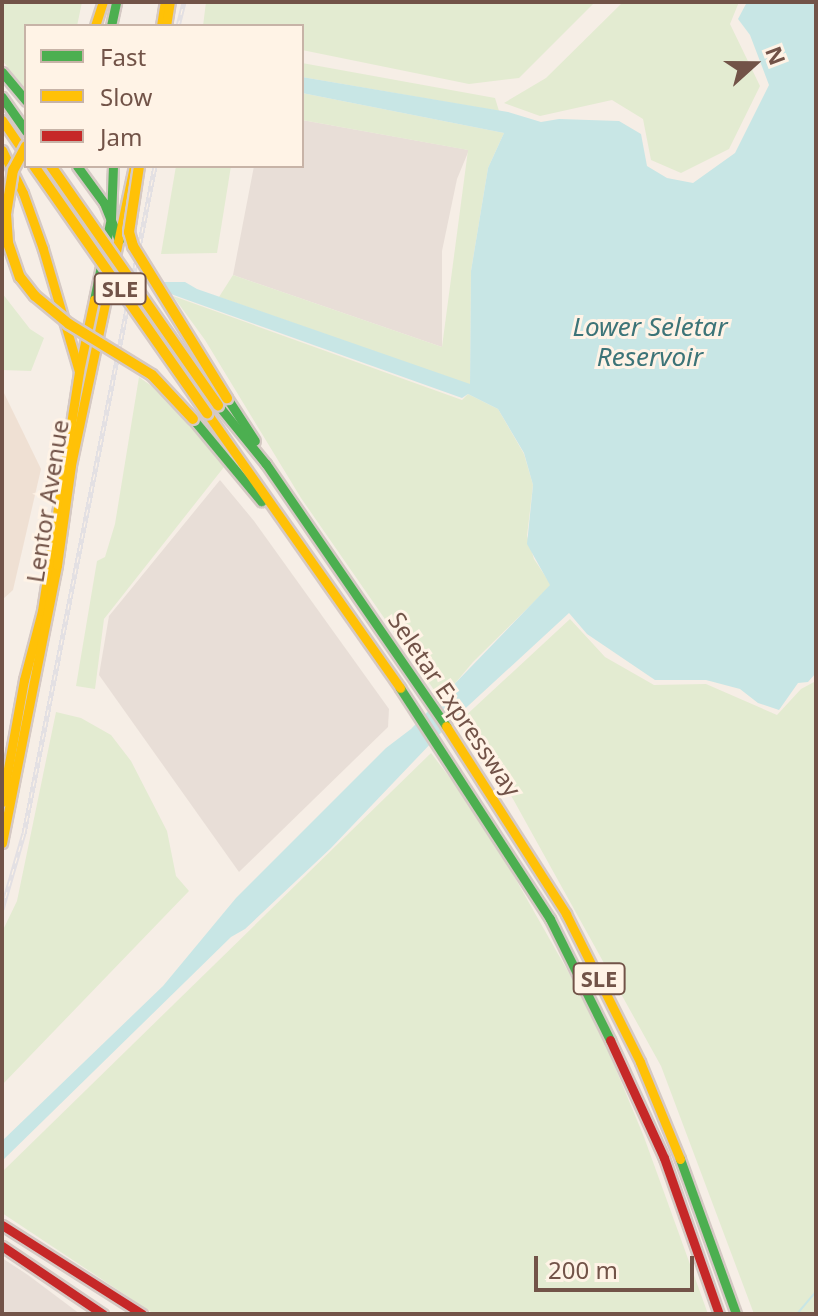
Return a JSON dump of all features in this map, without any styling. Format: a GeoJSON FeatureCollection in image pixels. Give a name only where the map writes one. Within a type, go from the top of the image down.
{"type":"FeatureCollection","features":[{"type":"Feature","properties":{"kind":"main road"},"geometry":{"type":"LineString","coordinates":[[96,24],[103,2]]}},
{"type":"Feature","properties":{"kind":"main road"},"geometry":{"type":"LineString","coordinates":[[111,24],[116,2]]}},
{"type":"Feature","properties":{"kind":"main road"},"geometry":{"type":"LineString","coordinates":[[163,24],[167,2]]}},
{"type":"Feature","properties":{"kind":"main road"},"geometry":{"type":"LineString","coordinates":[[2,72],[24,99]]}},
{"type":"Feature","properties":{"kind":"main road"},"geometry":{"type":"LineString","coordinates":[[2,97],[24,128]]}},
{"type":"Feature","properties":{"kind":"main road"},"geometry":{"type":"LineString","coordinates":[[2,120],[24,152]]}},
{"type":"Feature","properties":{"kind":"main road"},"geometry":{"type":"LineString","coordinates":[[2,150],[23,193],[43,249],[79,371]]}},
{"type":"Feature","properties":{"kind":"main road"},"geometry":{"type":"LineString","coordinates":[[24,150],[13,170],[6,214],[8,243],[20,277],[35,296],[69,324],[128,357],[152,375],[257,497],[272,507]]}},
{"type":"Feature","properties":{"kind":"main road","name":"Seletar Expressway"},"geometry":{"type":"LineString","coordinates":[[35,168],[438,742],[550,919],[664,1158],[719,1314]]}},
{"type":"Feature","properties":{"kind":"main road","name":"Seletar Expressway"},"geometry":{"type":"LineString","coordinates":[[52,168],[223,401],[433,705],[566,914],[615,1012],[678,1153],[736,1314]]}},
{"type":"Feature","properties":{"kind":"main road"},"geometry":{"type":"LineString","coordinates":[[78,168],[111,218],[119,240]]}},
{"type":"Feature","properties":{"kind":"main road","name":"Lentor Avenue"},"geometry":{"type":"LineString","coordinates":[[2,843],[53,590],[111,218],[113,168]]}},
{"type":"Feature","properties":{"kind":"main road"},"geometry":{"type":"LineString","coordinates":[[136,168],[129,232],[133,246],[223,401]]}},
{"type":"Feature","properties":{"kind":"main road","name":"Lentor Avenue"},"geometry":{"type":"LineString","coordinates":[[2,802],[24,680],[46,591],[79,371],[95,329],[136,168]]}},
{"type":"Feature","properties":{"kind":"main road"},"geometry":{"type":"LineString","coordinates":[[2,1225],[142,1314]]}},
{"type":"Feature","properties":{"kind":"main road"},"geometry":{"type":"LineString","coordinates":[[2,1246],[103,1314]]}},
{"type":"Feature","properties":{"kind":"main road"},"geometry":{"type":"LineString","coordinates":[[126,1303],[133,1314]]}},
{"type":"Feature","properties":{"kind":"shaded area"},"geometry":{"type":"Polygon","coordinates":[[[304,120],[469,150],[457,179],[442,251],[442,347],[233,275],[254,168],[304,168],[304,120]]]}},
{"type":"Feature","properties":{"kind":"shaded area"},"geometry":{"type":"Polygon","coordinates":[[[2,389],[41,469],[13,590],[2,600],[2,389]]]}},
{"type":"Feature","properties":{"kind":"shaded area"},"geometry":{"type":"Polygon","coordinates":[[[220,480],[254,521],[389,709],[388,727],[239,872],[99,675],[109,616],[220,480]]]}},
{"type":"Feature","properties":{"kind":"shaded area"},"geometry":{"type":"Polygon","coordinates":[[[2,1258],[28,1275],[80,1314],[2,1314],[2,1258]]]}},
{"type":"Feature","properties":{"kind":"green space"},"geometry":{"type":"Polygon","coordinates":[[[2,2],[82,2],[77,24],[24,24],[24,88],[2,60],[2,2]]]}},
{"type":"Feature","properties":{"kind":"green space"},"geometry":{"type":"Polygon","coordinates":[[[206,2],[595,2],[519,78],[469,84],[304,50],[304,24],[203,24],[206,2]]]}},
{"type":"Feature","properties":{"kind":"green space"},"geometry":{"type":"Polygon","coordinates":[[[623,2],[739,2],[730,24],[760,86],[729,149],[681,173],[651,160],[643,119],[612,100],[540,116],[504,103],[546,78],[623,2]]]}},
{"type":"Feature","properties":{"kind":"green space"},"geometry":{"type":"Polygon","coordinates":[[[304,63],[495,98],[499,111],[304,77],[304,63]]]}},
{"type":"Feature","properties":{"kind":"green space"},"geometry":{"type":"Polygon","coordinates":[[[304,93],[504,133],[488,168],[471,271],[470,385],[219,297],[233,275],[442,347],[468,150],[304,120],[304,93]]]}},
{"type":"Feature","properties":{"kind":"green space"},"geometry":{"type":"Polygon","coordinates":[[[176,168],[231,168],[217,253],[161,254],[176,168]]]}},
{"type":"Feature","properties":{"kind":"green space"},"geometry":{"type":"Polygon","coordinates":[[[2,293],[30,329],[44,338],[31,371],[2,370],[2,293]]]}},
{"type":"Feature","properties":{"kind":"green space"},"geometry":{"type":"Polygon","coordinates":[[[173,296],[462,400],[468,394],[498,409],[524,454],[533,485],[527,536],[534,559],[551,585],[473,662],[441,700],[301,498],[205,340],[173,296]]]}},
{"type":"Feature","properties":{"kind":"green space"},"geometry":{"type":"Polygon","coordinates":[[[139,377],[167,397],[224,467],[104,619],[95,689],[76,686],[97,561],[105,557],[115,524],[139,377]]]}},
{"type":"Feature","properties":{"kind":"green space"},"geometry":{"type":"Polygon","coordinates":[[[570,619],[605,657],[654,685],[706,684],[777,715],[801,689],[816,681],[816,1314],[754,1314],[661,1066],[513,799],[462,719],[570,619]]]}},
{"type":"Feature","properties":{"kind":"green space"},"geometry":{"type":"Polygon","coordinates":[[[56,712],[81,718],[111,735],[131,761],[167,831],[176,876],[189,891],[2,1085],[2,932],[17,901],[56,712]]]}},
{"type":"Feature","properties":{"kind":"green space"},"geometry":{"type":"Polygon","coordinates":[[[431,753],[482,820],[595,1019],[644,1137],[708,1314],[154,1314],[2,1213],[2,1172],[431,753]]]}},
{"type":"Feature","properties":{"kind":"water","name":"Lower Seletar Reservoir"},"geometry":{"type":"Polygon","coordinates":[[[747,2],[816,2],[816,673],[808,682],[798,683],[779,710],[758,703],[740,689],[706,680],[655,680],[587,634],[569,613],[456,717],[331,848],[245,929],[231,937],[2,1161],[2,1141],[163,986],[236,898],[386,748],[411,729],[550,585],[527,544],[533,485],[524,453],[498,409],[468,394],[462,398],[168,293],[163,282],[185,282],[197,289],[470,384],[471,271],[488,168],[504,133],[304,93],[304,77],[508,112],[541,122],[559,119],[619,121],[641,134],[647,166],[667,178],[693,183],[735,153],[769,85],[750,35],[738,19],[747,2]]]}},
{"type":"Feature","properties":{"kind":"waterway"},"geometry":{"type":"LineString","coordinates":[[797,1314],[816,1291]]}},
{"type":"Feature","properties":{"kind":"railway"},"geometry":{"type":"LineString","coordinates":[[178,24],[184,2]]}},
{"type":"Feature","properties":{"kind":"railway"},"geometry":{"type":"LineString","coordinates":[[2,909],[24,833],[155,168]]}},
{"type":"Feature","properties":{"kind":"traffic: fast"},"geometry":{"type":"LineString","coordinates":[[111,24],[116,2]]}},
{"type":"Feature","properties":{"kind":"traffic: fast"},"geometry":{"type":"LineString","coordinates":[[2,72],[24,99]]}},
{"type":"Feature","properties":{"kind":"traffic: fast"},"geometry":{"type":"LineString","coordinates":[[2,97],[24,128]]}},
{"type":"Feature","properties":{"kind":"traffic: fast"},"geometry":{"type":"LineString","coordinates":[[78,168],[104,203],[119,240]]}},
{"type":"Feature","properties":{"kind":"traffic: fast"},"geometry":{"type":"LineString","coordinates":[[94,300],[111,218],[113,168]]}},
{"type":"Feature","properties":{"kind":"traffic: fast"},"geometry":{"type":"LineString","coordinates":[[227,398],[255,441]]}},
{"type":"Feature","properties":{"kind":"traffic: fast"},"geometry":{"type":"LineString","coordinates":[[218,405],[266,464],[446,726]]}},
{"type":"Feature","properties":{"kind":"traffic: fast"},"geometry":{"type":"LineString","coordinates":[[193,419],[261,501]]}},
{"type":"Feature","properties":{"kind":"traffic: fast"},"geometry":{"type":"LineString","coordinates":[[400,688],[550,919],[610,1040]]}},
{"type":"Feature","properties":{"kind":"traffic: fast"},"geometry":{"type":"LineString","coordinates":[[680,1159],[736,1314]]}},
{"type":"Feature","properties":{"kind":"traffic: slow"},"geometry":{"type":"LineString","coordinates":[[96,24],[103,2]]}},
{"type":"Feature","properties":{"kind":"traffic: slow"},"geometry":{"type":"LineString","coordinates":[[161,24],[165,2]]}},
{"type":"Feature","properties":{"kind":"traffic: slow"},"geometry":{"type":"LineString","coordinates":[[166,24],[170,2]]}},
{"type":"Feature","properties":{"kind":"traffic: slow"},"geometry":{"type":"LineString","coordinates":[[2,120],[24,152]]}},
{"type":"Feature","properties":{"kind":"traffic: slow"},"geometry":{"type":"LineString","coordinates":[[2,150],[23,193],[43,249],[79,371]]}},
{"type":"Feature","properties":{"kind":"traffic: slow"},"geometry":{"type":"LineString","coordinates":[[24,150],[13,170],[6,214],[8,243],[20,277],[35,296],[69,324],[152,375],[193,419]]}},
{"type":"Feature","properties":{"kind":"traffic: slow"},"geometry":{"type":"LineString","coordinates":[[35,168],[207,413]]}},
{"type":"Feature","properties":{"kind":"traffic: slow"},"geometry":{"type":"LineString","coordinates":[[52,168],[218,405]]}},
{"type":"Feature","properties":{"kind":"traffic: slow"},"geometry":{"type":"LineString","coordinates":[[2,843],[57,565],[71,465],[134,168]]}},
{"type":"Feature","properties":{"kind":"traffic: slow"},"geometry":{"type":"LineString","coordinates":[[139,168],[129,232],[133,246],[227,398]]}},
{"type":"Feature","properties":{"kind":"traffic: slow"},"geometry":{"type":"LineString","coordinates":[[2,802],[24,680],[42,611],[79,371],[94,300]]}},
{"type":"Feature","properties":{"kind":"traffic: slow"},"geometry":{"type":"LineString","coordinates":[[207,413],[400,688]]}},
{"type":"Feature","properties":{"kind":"traffic: slow"},"geometry":{"type":"LineString","coordinates":[[446,726],[566,914],[640,1062],[680,1159]]}},
{"type":"Feature","properties":{"kind":"traffic: jam"},"geometry":{"type":"LineString","coordinates":[[610,1040],[664,1158],[719,1314]]}},
{"type":"Feature","properties":{"kind":"traffic: jam"},"geometry":{"type":"LineString","coordinates":[[2,1225],[142,1314]]}},
{"type":"Feature","properties":{"kind":"traffic: jam"},"geometry":{"type":"LineString","coordinates":[[2,1246],[103,1314]]}}]}
